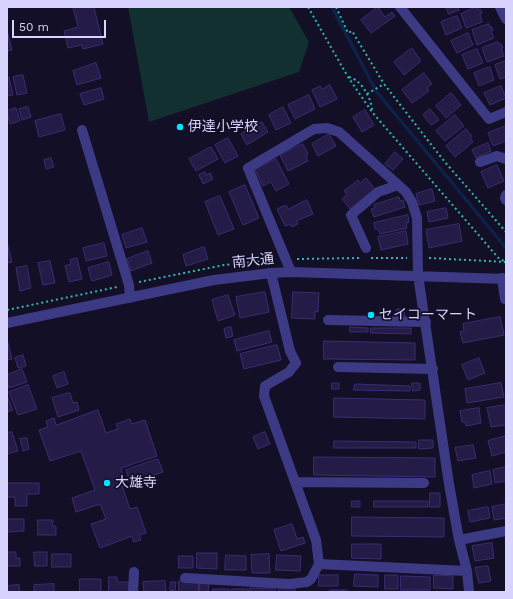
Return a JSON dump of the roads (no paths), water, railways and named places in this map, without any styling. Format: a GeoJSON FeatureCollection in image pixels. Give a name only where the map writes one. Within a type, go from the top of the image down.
{"type":"FeatureCollection","features":[{"type":"Feature","properties":{"kind":"street"},"geometry":{"type":"LineString","coordinates":[[400,7],[489,119],[506,112]]}},
{"type":"Feature","properties":{"kind":"street"},"geometry":{"type":"LineString","coordinates":[[500,7],[506,19]]}},
{"type":"Feature","properties":{"kind":"street"},"geometry":{"type":"LineString","coordinates":[[291,272],[248,168],[314,129],[327,128],[339,132],[406,192],[412,202],[417,218],[418,275],[449,484],[459,540],[467,571],[469,592]]}},
{"type":"Feature","properties":{"kind":"street"},"geometry":{"type":"LineString","coordinates":[[82,130],[129,284],[130,298]]}},
{"type":"Feature","properties":{"kind":"street"},"geometry":{"type":"LineString","coordinates":[[480,162],[497,156],[506,159]]}},
{"type":"Feature","properties":{"kind":"street"},"geometry":{"type":"LineString","coordinates":[[366,248],[352,215],[378,192],[398,185]]}},
{"type":"Feature","properties":{"kind":"street"},"geometry":{"type":"LineString","coordinates":[[506,195],[506,200]]}},
{"type":"Feature","properties":{"kind":"street","name":"南大通"},"geometry":{"type":"LineString","coordinates":[[7,323],[214,280],[271,273],[291,272],[418,275],[504,279]]}},
{"type":"Feature","properties":{"kind":"street"},"geometry":{"type":"LineString","coordinates":[[185,578],[289,584],[307,582],[311,579],[319,564],[316,540],[264,396],[265,386],[289,372],[296,363],[290,351],[271,273]]}},
{"type":"Feature","properties":{"kind":"street"},"geometry":{"type":"LineString","coordinates":[[504,279],[506,302]]}},
{"type":"Feature","properties":{"kind":"street"},"geometry":{"type":"LineString","coordinates":[[328,320],[426,322]]}},
{"type":"Feature","properties":{"kind":"street"},"geometry":{"type":"LineString","coordinates":[[338,367],[433,369]]}},
{"type":"Feature","properties":{"kind":"street"},"geometry":{"type":"LineString","coordinates":[[295,482],[424,483]]}},
{"type":"Feature","properties":{"kind":"street"},"geometry":{"type":"LineString","coordinates":[[459,540],[506,531]]}},
{"type":"Feature","properties":{"kind":"street"},"geometry":{"type":"LineString","coordinates":[[319,564],[467,571]]}},
{"type":"Feature","properties":{"kind":"street"},"geometry":{"type":"LineString","coordinates":[[133,592],[134,572]]}},
{"type":"Feature","properties":{"kind":"waterway"},"geometry":{"type":"LineString","coordinates":[[332,7],[376,91],[506,248]]}},
{"type":"Feature","properties":{"kind":"place","name":"伊達小学校"},"geometry":{"type":"Point","coordinates":[180,127]}},
{"type":"Feature","properties":{"kind":"place","name":"セイコーマート"},"geometry":{"type":"Point","coordinates":[371,315]}},
{"type":"Feature","properties":{"kind":"place","name":"大雄寺"},"geometry":{"type":"Point","coordinates":[107,483]}}]}
